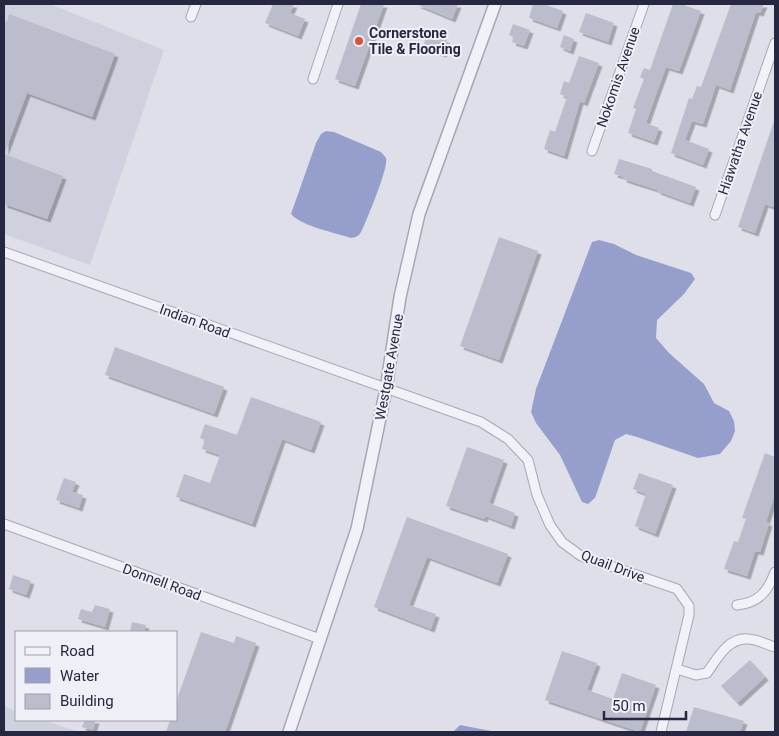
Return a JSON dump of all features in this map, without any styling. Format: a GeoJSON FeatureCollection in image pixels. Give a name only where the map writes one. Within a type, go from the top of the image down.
{"type":"FeatureCollection","features":[{"type":"Feature","properties":{"kind":"street"},"geometry":{"type":"LineString","coordinates":[[191,17],[196,4]]}},
{"type":"Feature","properties":{"kind":"street"},"geometry":{"type":"LineString","coordinates":[[313,79],[338,4]]}},
{"type":"Feature","properties":{"kind":"street","name":"Westgate Avenue"},"geometry":{"type":"LineString","coordinates":[[289,732],[357,529],[386,390],[400,296],[420,214],[495,4]]}},
{"type":"Feature","properties":{"kind":"street","name":"Nokomis Avenue"},"geometry":{"type":"LineString","coordinates":[[592,151],[644,4]]}},
{"type":"Feature","properties":{"kind":"street","name":"Hiawatha Avenue"},"geometry":{"type":"LineString","coordinates":[[715,215],[775,43]]}},
{"type":"Feature","properties":{"kind":"street","name":"Indian Road"},"geometry":{"type":"LineString","coordinates":[[4,252],[386,390]]}},
{"type":"Feature","properties":{"kind":"street","name":"Quail Drive"},"geometry":{"type":"LineString","coordinates":[[386,390],[481,422],[508,439],[528,460],[537,495],[550,525],[562,542],[581,556],[677,589],[689,606],[689,615],[676,669]]}},
{"type":"Feature","properties":{"kind":"street","name":"Donnell Road"},"geometry":{"type":"LineString","coordinates":[[4,524],[320,639]]}},
{"type":"Feature","properties":{"kind":"street"},"geometry":{"type":"LineString","coordinates":[[738,604],[746,604],[761,597],[770,585],[775,572]]}},
{"type":"Feature","properties":{"kind":"street"},"geometry":{"type":"LineString","coordinates":[[661,732],[676,669],[696,675],[707,673],[726,648],[736,640],[749,638],[775,648]]}},
{"type":"Feature","properties":{"kind":"shaded area"},"geometry":{"type":"Polygon","coordinates":[[[4,4],[50,4],[164,50],[90,265],[4,234],[4,4]]]}},
{"type":"Feature","properties":{"kind":"shaded area"},"geometry":{"type":"Polygon","coordinates":[[[4,706],[15,711],[15,721],[46,721],[79,732],[4,732],[4,706]]]}},
{"type":"Feature","properties":{"kind":"water"},"geometry":{"type":"Polygon","coordinates":[[[326,131],[334,132],[381,152],[386,158],[384,172],[373,205],[361,232],[355,237],[351,238],[310,226],[291,214],[316,143],[321,134],[326,131]]]}},
{"type":"Feature","properties":{"kind":"water"},"geometry":{"type":"Polygon","coordinates":[[[599,240],[614,244],[636,255],[691,273],[695,279],[684,294],[657,320],[656,338],[669,353],[704,384],[714,403],[729,411],[734,421],[735,431],[731,441],[720,454],[698,458],[626,434],[615,440],[595,498],[588,504],[582,502],[560,455],[536,423],[531,412],[536,389],[592,242],[599,240]]]}},
{"type":"Feature","properties":{"kind":"water"},"geometry":{"type":"Polygon","coordinates":[[[460,725],[496,732],[453,732],[460,725]]]}},
{"type":"Feature","properties":{"kind":"building"},"geometry":{"type":"Polygon","coordinates":[[[273,4],[294,4],[290,13],[305,19],[298,36],[265,23],[273,4]]]}},
{"type":"Feature","properties":{"kind":"building","name":"Cornerstone Tile & Flooring"},"geometry":{"type":"Polygon","coordinates":[[[361,4],[384,4],[355,86],[335,79],[361,4]]]}},
{"type":"Feature","properties":{"kind":"building"},"geometry":{"type":"Polygon","coordinates":[[[416,4],[458,4],[452,19],[416,4]]]}},
{"type":"Feature","properties":{"kind":"building"},"geometry":{"type":"Polygon","coordinates":[[[533,4],[543,4],[563,11],[557,28],[529,18],[533,4]]]}},
{"type":"Feature","properties":{"kind":"building"},"geometry":{"type":"Polygon","coordinates":[[[673,4],[681,4],[701,11],[679,71],[666,67],[655,97],[646,123],[659,128],[654,142],[628,133],[636,109],[633,108],[644,79],[640,77],[644,68],[650,70],[673,4]]]}},
{"type":"Feature","properties":{"kind":"building"},"geometry":{"type":"Polygon","coordinates":[[[731,4],[764,4],[760,13],[756,12],[730,90],[716,85],[703,124],[692,121],[685,140],[709,149],[703,165],[671,153],[689,98],[692,99],[697,86],[701,87],[731,4]]]}},
{"type":"Feature","properties":{"kind":"building"},"geometry":{"type":"Polygon","coordinates":[[[586,13],[614,23],[608,42],[579,32],[586,13]]]}},
{"type":"Feature","properties":{"kind":"building"},"geometry":{"type":"Polygon","coordinates":[[[9,14],[115,54],[92,117],[27,93],[5,152],[4,21],[7,22],[9,14]]]}},
{"type":"Feature","properties":{"kind":"building"},"geometry":{"type":"Polygon","coordinates":[[[513,24],[530,30],[524,46],[512,42],[514,37],[509,35],[513,24]]]}},
{"type":"Feature","properties":{"kind":"building"},"geometry":{"type":"Polygon","coordinates":[[[427,34],[447,40],[443,54],[423,47],[427,34]]]}},
{"type":"Feature","properties":{"kind":"building"},"geometry":{"type":"Polygon","coordinates":[[[564,35],[574,39],[570,51],[560,47],[564,35]]]}},
{"type":"Feature","properties":{"kind":"building"},"geometry":{"type":"Polygon","coordinates":[[[579,56],[599,63],[584,103],[580,101],[564,156],[544,149],[550,130],[555,132],[567,97],[560,94],[564,81],[569,83],[579,56]]]}},
{"type":"Feature","properties":{"kind":"building"},"geometry":{"type":"Polygon","coordinates":[[[774,121],[775,201],[773,207],[765,204],[755,233],[738,227],[774,121]]]}},
{"type":"Feature","properties":{"kind":"building"},"geometry":{"type":"Polygon","coordinates":[[[4,154],[63,176],[47,219],[4,204],[4,154]]]}},
{"type":"Feature","properties":{"kind":"building"},"geometry":{"type":"Polygon","coordinates":[[[619,159],[652,169],[652,171],[696,187],[690,203],[614,174],[619,159]]]}},
{"type":"Feature","properties":{"kind":"building"},"geometry":{"type":"Polygon","coordinates":[[[499,237],[538,251],[499,360],[460,346],[499,237]]]}},
{"type":"Feature","properties":{"kind":"building"},"geometry":{"type":"Polygon","coordinates":[[[115,347],[224,387],[214,414],[105,375],[115,347]]]}},
{"type":"Feature","properties":{"kind":"building"},"geometry":{"type":"Polygon","coordinates":[[[251,397],[321,422],[311,450],[282,439],[252,524],[176,497],[184,474],[210,483],[220,455],[202,449],[205,440],[200,438],[205,424],[237,435],[251,397]]]}},
{"type":"Feature","properties":{"kind":"building"},"geometry":{"type":"Polygon","coordinates":[[[467,447],[504,460],[489,503],[515,513],[511,526],[485,516],[484,519],[446,506],[467,447]]]}},
{"type":"Feature","properties":{"kind":"building"},"geometry":{"type":"Polygon","coordinates":[[[765,453],[775,457],[775,494],[766,522],[769,523],[760,552],[755,551],[747,576],[724,569],[734,541],[738,542],[746,519],[742,518],[765,453]]]}},
{"type":"Feature","properties":{"kind":"building"},"geometry":{"type":"Polygon","coordinates":[[[639,473],[673,485],[655,534],[635,526],[646,494],[633,489],[639,473]]]}},
{"type":"Feature","properties":{"kind":"building"},"geometry":{"type":"Polygon","coordinates":[[[64,478],[76,482],[72,492],[83,495],[79,508],[56,500],[64,478]]]}},
{"type":"Feature","properties":{"kind":"building"},"geometry":{"type":"Polygon","coordinates":[[[407,517],[508,554],[497,583],[427,557],[409,605],[436,614],[431,629],[374,607],[407,517]]]}},
{"type":"Feature","properties":{"kind":"building"},"geometry":{"type":"Polygon","coordinates":[[[13,575],[31,581],[26,595],[9,589],[13,575]]]}},
{"type":"Feature","properties":{"kind":"building"},"geometry":{"type":"Polygon","coordinates":[[[95,605],[110,609],[105,627],[78,619],[81,609],[92,612],[95,605]]]}},
{"type":"Feature","properties":{"kind":"building"},"geometry":{"type":"Polygon","coordinates":[[[132,622],[146,625],[144,631],[130,631],[132,622]]]}},
{"type":"Feature","properties":{"kind":"building"},"geometry":{"type":"Polygon","coordinates":[[[201,632],[234,643],[236,636],[256,643],[225,732],[166,732],[170,721],[178,721],[178,696],[201,632]]]}},
{"type":"Feature","properties":{"kind":"building"},"geometry":{"type":"Polygon","coordinates":[[[562,651],[597,663],[587,690],[613,699],[622,673],[656,685],[640,732],[545,700],[562,651]]]}},
{"type":"Feature","properties":{"kind":"building"},"geometry":{"type":"Polygon","coordinates":[[[750,660],[765,677],[737,703],[721,686],[750,660]]]}},
{"type":"Feature","properties":{"kind":"building"},"geometry":{"type":"Polygon","coordinates":[[[694,707],[744,721],[740,732],[686,732],[694,707]]]}},
{"type":"Feature","properties":{"kind":"building"},"geometry":{"type":"Polygon","coordinates":[[[85,721],[96,721],[93,730],[82,727],[85,721]]]}},
{"type":"Feature","properties":{"kind":"place","name":"Cornerstone Tile & Flooring"},"geometry":{"type":"Point","coordinates":[359,41]}}]}
